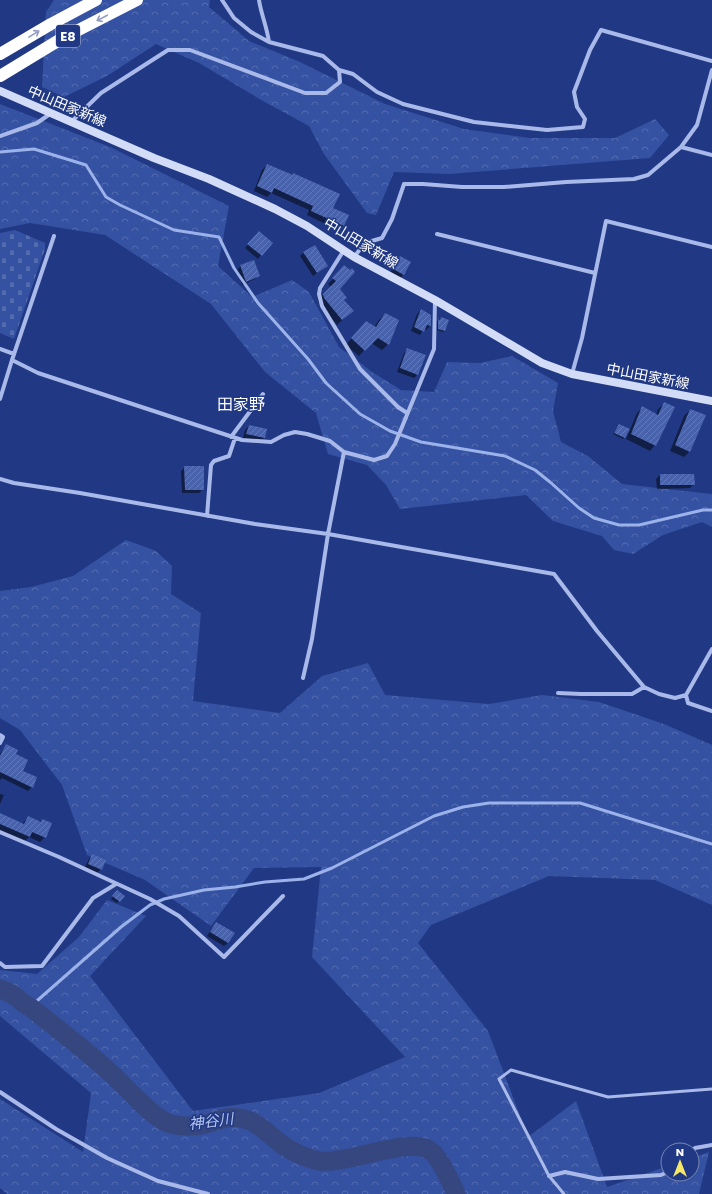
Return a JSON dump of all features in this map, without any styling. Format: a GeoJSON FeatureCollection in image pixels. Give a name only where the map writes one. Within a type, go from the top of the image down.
{"type":"FeatureCollection","features":[{"type":"Feature","properties":{"kind":"highway","name":"E8"},"geometry":{"type":"LineString","coordinates":[[0,54],[96,0]]}},
{"type":"Feature","properties":{"kind":"highway","name":"E8"},"geometry":{"type":"LineString","coordinates":[[0,76],[61,39],[137,0]]}},
{"type":"Feature","properties":{"kind":"main road","name":"中山田家新線"},"geometry":{"type":"LineString","coordinates":[[0,91],[154,158],[209,179],[275,209],[307,226],[354,257],[435,300],[536,359],[572,374],[712,401]]}},
{"type":"Feature","properties":{"kind":"street"},"geometry":{"type":"LineString","coordinates":[[222,0],[234,18],[251,32],[269,42],[323,56],[339,70],[353,74],[377,92],[403,104],[474,122],[547,130],[583,127],[585,119],[577,107],[574,92],[590,50],[601,30],[712,61]]}},
{"type":"Feature","properties":{"kind":"street"},"geometry":{"type":"LineString","coordinates":[[259,0],[261,11],[268,30],[269,42]]}},
{"type":"Feature","properties":{"kind":"street"},"geometry":{"type":"LineString","coordinates":[[71,122],[101,93],[168,50],[190,50],[305,93],[326,93],[340,82],[339,70]]}},
{"type":"Feature","properties":{"kind":"street"},"geometry":{"type":"LineString","coordinates":[[354,257],[365,243],[382,238],[392,219],[404,184],[462,187],[504,187],[634,179],[648,175],[681,147],[697,125],[712,70]]}},
{"type":"Feature","properties":{"kind":"street"},"geometry":{"type":"LineString","coordinates":[[0,136],[37,123],[51,113]]}},
{"type":"Feature","properties":{"kind":"street"},"geometry":{"type":"LineString","coordinates":[[681,147],[712,155]]}},
{"type":"Feature","properties":{"kind":"street"},"geometry":{"type":"LineString","coordinates":[[572,374],[582,338],[606,221],[712,247]]}},
{"type":"Feature","properties":{"kind":"street"},"geometry":{"type":"LineString","coordinates":[[437,234],[595,273]]}},
{"type":"Feature","properties":{"kind":"street"},"geometry":{"type":"LineString","coordinates":[[0,399],[54,236]]}},
{"type":"Feature","properties":{"kind":"street"},"geometry":{"type":"LineString","coordinates":[[344,250],[320,288],[319,294],[322,306],[360,368],[398,407],[407,413]]}},
{"type":"Feature","properties":{"kind":"street"},"geometry":{"type":"LineString","coordinates":[[12,360],[38,373],[242,440],[271,442],[284,434],[295,432],[330,441],[344,452],[374,460],[387,456],[395,444],[434,349],[435,300]]}},
{"type":"Feature","properties":{"kind":"street"},"geometry":{"type":"LineString","coordinates":[[0,349],[14,354]]}},
{"type":"Feature","properties":{"kind":"street"},"geometry":{"type":"LineString","coordinates":[[207,516],[211,465],[214,461],[229,456],[233,437],[263,394]]}},
{"type":"Feature","properties":{"kind":"street"},"geometry":{"type":"LineString","coordinates":[[303,678],[312,639],[328,534],[344,452]]}},
{"type":"Feature","properties":{"kind":"street"},"geometry":{"type":"LineString","coordinates":[[0,479],[14,483],[80,493],[255,524],[328,534],[554,574],[597,631],[644,687],[659,694],[675,698],[686,695]]}},
{"type":"Feature","properties":{"kind":"street"},"geometry":{"type":"LineString","coordinates":[[712,649],[686,695],[688,703],[712,711]]}},
{"type":"Feature","properties":{"kind":"street"},"geometry":{"type":"LineString","coordinates":[[558,693],[632,694],[644,687]]}},
{"type":"Feature","properties":{"kind":"street"},"geometry":{"type":"LineString","coordinates":[[0,735],[3,736],[0,744]]}},
{"type":"Feature","properties":{"kind":"street"},"geometry":{"type":"LineString","coordinates":[[0,832],[59,857],[150,899],[179,916],[224,957],[283,896]]}},
{"type":"Feature","properties":{"kind":"street"},"geometry":{"type":"LineString","coordinates":[[0,963],[5,967],[42,966],[93,898],[116,884]]}},
{"type":"Feature","properties":{"kind":"street"},"geometry":{"type":"LineString","coordinates":[[0,1092],[56,1129],[107,1158],[158,1181],[208,1194]]}},
{"type":"Feature","properties":{"kind":"street"},"geometry":{"type":"LineString","coordinates":[[700,1147],[712,1145]]}},
{"type":"Feature","properties":{"kind":"street"},"geometry":{"type":"LineString","coordinates":[[549,1176],[565,1172],[598,1179],[660,1176]]}},
{"type":"Feature","properties":{"kind":"lane"},"geometry":{"type":"LineString","coordinates":[[564,1194],[549,1176],[500,1079],[511,1070],[608,1097],[712,1088]]}},
{"type":"Feature","properties":{"kind":"green space"},"geometry":{"type":"Polygon","coordinates":[[[54,0],[210,0],[209,7],[249,41],[300,62],[385,104],[464,129],[530,138],[615,138],[655,119],[669,135],[650,158],[449,174],[394,172],[376,215],[367,213],[324,154],[309,126],[199,63],[156,44],[107,76],[64,97],[42,87],[46,12],[54,0]]]}},
{"type":"Feature","properties":{"kind":"green space"},"geometry":{"type":"Polygon","coordinates":[[[0,104],[110,147],[229,206],[218,266],[252,297],[292,280],[309,292],[339,347],[372,372],[401,390],[434,392],[447,362],[480,363],[512,356],[558,383],[553,411],[561,442],[588,456],[622,484],[712,494],[712,527],[702,522],[663,535],[633,554],[614,550],[602,536],[553,521],[526,495],[400,509],[386,485],[367,465],[328,454],[316,413],[265,372],[211,304],[105,235],[30,223],[0,229],[0,104]]]}},
{"type":"Feature","properties":{"kind":"green space"},"geometry":{"type":"Polygon","coordinates":[[[15,230],[45,243],[45,249],[14,339],[0,333],[0,233],[15,230]]]}},
{"type":"Feature","properties":{"kind":"green space"},"geometry":{"type":"Polygon","coordinates":[[[126,540],[156,551],[172,566],[171,594],[201,613],[193,701],[280,713],[322,676],[368,663],[385,695],[489,704],[542,695],[599,702],[664,724],[712,745],[712,905],[655,880],[549,876],[431,925],[418,943],[488,1031],[528,1137],[576,1101],[607,1187],[660,1169],[660,1182],[700,1182],[700,1155],[709,1152],[699,1194],[7,1194],[0,1188],[0,1099],[83,1152],[91,1093],[0,1016],[0,970],[37,974],[79,937],[107,900],[146,916],[90,976],[193,1111],[319,1093],[405,1057],[312,957],[321,867],[254,868],[211,926],[145,880],[87,855],[62,785],[20,730],[0,718],[0,591],[31,587],[73,576],[126,540]]]}},
{"type":"Feature","properties":{"kind":"building"},"geometry":{"type":"Polygon","coordinates":[[[267,164],[293,175],[293,173],[340,194],[333,208],[349,215],[344,226],[311,211],[313,206],[274,188],[272,193],[257,186],[267,164]]]}},
{"type":"Feature","properties":{"kind":"building"},"geometry":{"type":"Polygon","coordinates":[[[259,231],[273,243],[262,256],[247,244],[259,231]]]}},
{"type":"Feature","properties":{"kind":"building"},"geometry":{"type":"Polygon","coordinates":[[[315,245],[328,266],[317,273],[303,252],[315,245]]]}},
{"type":"Feature","properties":{"kind":"building"},"geometry":{"type":"Polygon","coordinates":[[[400,256],[411,262],[404,275],[393,269],[400,256]]]}},
{"type":"Feature","properties":{"kind":"building"},"geometry":{"type":"Polygon","coordinates":[[[254,260],[260,276],[246,282],[240,265],[254,260]]]}},
{"type":"Feature","properties":{"kind":"building"},"geometry":{"type":"Polygon","coordinates":[[[344,265],[350,270],[352,268],[355,272],[340,289],[347,298],[344,300],[354,311],[342,320],[324,298],[323,294],[336,281],[332,278],[344,265]]]}},
{"type":"Feature","properties":{"kind":"building"},"geometry":{"type":"Polygon","coordinates":[[[421,309],[431,315],[431,326],[427,325],[424,332],[414,327],[421,309]]]}},
{"type":"Feature","properties":{"kind":"building"},"geometry":{"type":"Polygon","coordinates":[[[385,313],[399,320],[389,345],[378,338],[365,351],[351,338],[366,321],[376,327],[385,313]]]}},
{"type":"Feature","properties":{"kind":"building"},"geometry":{"type":"Polygon","coordinates":[[[441,317],[449,320],[445,331],[438,329],[438,319],[440,320],[441,317]]]}},
{"type":"Feature","properties":{"kind":"building"},"geometry":{"type":"Polygon","coordinates":[[[407,348],[426,355],[418,375],[400,368],[407,348]]]}},
{"type":"Feature","properties":{"kind":"building"},"geometry":{"type":"Polygon","coordinates":[[[664,402],[675,407],[656,446],[631,434],[642,406],[658,415],[664,402]]]}},
{"type":"Feature","properties":{"kind":"building"},"geometry":{"type":"Polygon","coordinates":[[[690,409],[706,415],[690,452],[675,445],[690,409]]]}},
{"type":"Feature","properties":{"kind":"building"},"geometry":{"type":"Polygon","coordinates":[[[619,424],[630,429],[625,438],[614,433],[619,424]]]}},
{"type":"Feature","properties":{"kind":"building"},"geometry":{"type":"Polygon","coordinates":[[[249,425],[267,429],[265,438],[246,434],[249,425]]]}},
{"type":"Feature","properties":{"kind":"building"},"geometry":{"type":"Polygon","coordinates":[[[184,466],[204,466],[204,490],[185,490],[184,466]]]}},
{"type":"Feature","properties":{"kind":"building"},"geometry":{"type":"Polygon","coordinates":[[[660,474],[694,474],[695,485],[660,485],[660,474]]]}},
{"type":"Feature","properties":{"kind":"building"},"geometry":{"type":"Polygon","coordinates":[[[6,744],[18,750],[16,754],[28,760],[23,771],[37,777],[33,788],[0,772],[0,756],[6,744]]]}},
{"type":"Feature","properties":{"kind":"building"},"geometry":{"type":"Polygon","coordinates":[[[0,813],[24,824],[28,816],[41,822],[42,819],[52,823],[46,838],[32,832],[30,837],[0,824],[0,813]]]}},
{"type":"Feature","properties":{"kind":"building"},"geometry":{"type":"Polygon","coordinates":[[[92,854],[106,860],[102,870],[88,864],[92,854]]]}},
{"type":"Feature","properties":{"kind":"building"},"geometry":{"type":"Polygon","coordinates":[[[117,890],[125,896],[120,902],[112,896],[117,890]]]}},
{"type":"Feature","properties":{"kind":"building"},"geometry":{"type":"Polygon","coordinates":[[[216,922],[235,933],[228,943],[210,932],[216,922]]]}},
{"type":"Feature","properties":{"kind":"waterway"},"geometry":{"type":"LineString","coordinates":[[0,152],[34,149],[86,165],[106,197],[120,205],[174,230],[219,237],[234,268],[258,303],[308,359],[326,383],[360,414],[390,431],[421,442],[505,456],[535,470],[579,508],[594,518],[619,525],[639,525],[703,510],[712,510]]}},
{"type":"Feature","properties":{"kind":"waterway"},"geometry":{"type":"LineString","coordinates":[[30,1007],[121,927],[150,905],[164,899],[204,890],[265,882],[304,879],[332,868],[434,816],[463,807],[489,803],[580,803],[712,844]]}},
{"type":"Feature","properties":{"kind":"waterway","name":"神谷川"},"geometry":{"type":"LineString","coordinates":[[0,989],[8,992],[30,1007],[72,1040],[114,1076],[141,1103],[164,1121],[171,1124],[194,1126],[234,1117],[241,1118],[258,1125],[279,1143],[292,1151],[320,1161],[346,1159],[395,1148],[410,1146],[423,1147],[435,1155],[456,1194]]}},
{"type":"Feature","properties":{"kind":"district","name":"田家野"},"geometry":{"type":"Point","coordinates":[241,404]}}]}
